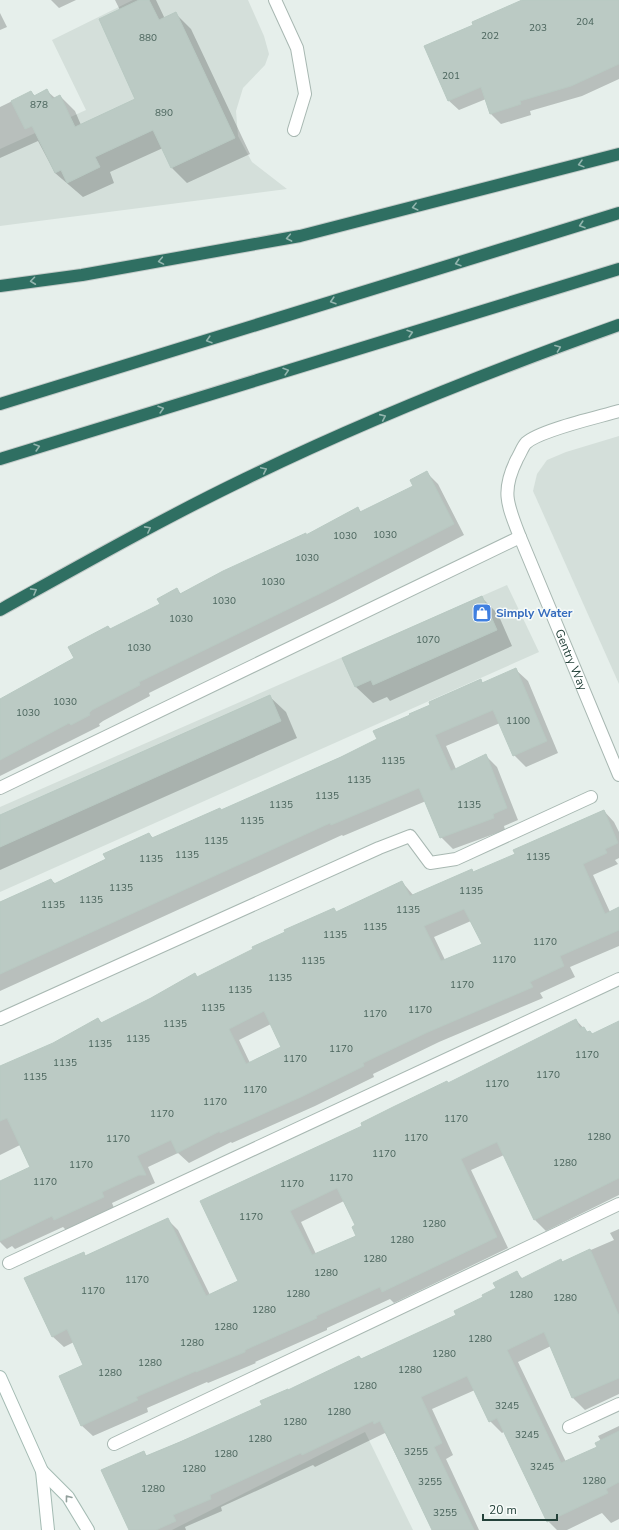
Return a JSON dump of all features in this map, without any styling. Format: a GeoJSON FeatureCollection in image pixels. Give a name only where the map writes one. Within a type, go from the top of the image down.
{"type":"FeatureCollection","features":[{"type":"Feature","properties":{"kind":"highway"},"geometry":{"type":"LineString","coordinates":[[0,286],[82,275],[300,236],[619,154]]}},
{"type":"Feature","properties":{"kind":"highway"},"geometry":{"type":"LineString","coordinates":[[0,404],[619,213]]}},
{"type":"Feature","properties":{"kind":"highway"},"geometry":{"type":"LineString","coordinates":[[0,459],[619,269]]}},
{"type":"Feature","properties":{"kind":"highway"},"geometry":{"type":"LineString","coordinates":[[0,610],[244,480],[319,445],[403,408],[619,325]]}},
{"type":"Feature","properties":{"kind":"street"},"geometry":{"type":"LineString","coordinates":[[275,0],[297,48],[305,94],[294,130]]}},
{"type":"Feature","properties":{"kind":"street","name":"Gentry Way"},"geometry":{"type":"LineString","coordinates":[[619,411],[548,432],[526,443],[509,476],[507,495],[510,510],[520,537],[619,775]]}},
{"type":"Feature","properties":{"kind":"street"},"geometry":{"type":"LineString","coordinates":[[0,788],[520,537]]}},
{"type":"Feature","properties":{"kind":"street"},"geometry":{"type":"LineString","coordinates":[[0,1019],[379,848],[410,836],[430,863],[456,859],[591,797]]}},
{"type":"Feature","properties":{"kind":"street"},"geometry":{"type":"LineString","coordinates":[[8,1263],[619,979]]}},
{"type":"Feature","properties":{"kind":"street"},"geometry":{"type":"LineString","coordinates":[[114,1444],[619,1204]]}},
{"type":"Feature","properties":{"kind":"street"},"geometry":{"type":"LineString","coordinates":[[0,1377],[42,1471],[48,1530]]}},
{"type":"Feature","properties":{"kind":"street"},"geometry":{"type":"LineString","coordinates":[[569,1427],[619,1404]]}},
{"type":"Feature","properties":{"kind":"street"},"geometry":{"type":"LineString","coordinates":[[42,1471],[68,1497],[88,1530]]}},
{"type":"Feature","properties":{"kind":"shaded area"},"geometry":{"type":"Polygon","coordinates":[[[133,0],[248,0],[264,36],[269,54],[265,65],[243,88],[236,111],[238,136],[252,162],[287,189],[0,226],[0,149],[86,110],[52,40],[133,0]]]}},
{"type":"Feature","properties":{"kind":"shaded area"},"geometry":{"type":"Polygon","coordinates":[[[619,436],[619,684],[533,491],[537,474],[547,460],[566,452],[619,436]]]}},
{"type":"Feature","properties":{"kind":"shaded area"},"geometry":{"type":"Polygon","coordinates":[[[507,585],[539,652],[0,892],[0,807],[507,585]]]}},
{"type":"Feature","properties":{"kind":"shaded area"},"geometry":{"type":"Polygon","coordinates":[[[365,1432],[413,1530],[172,1530],[365,1432]]]}},
{"type":"Feature","properties":{"kind":"building"},"geometry":{"type":"Polygon","coordinates":[[[139,0],[149,0],[159,20],[176,12],[235,138],[171,168],[153,130],[95,157],[100,167],[67,183],[61,170],[55,173],[32,126],[25,129],[11,101],[31,91],[34,96],[47,89],[52,99],[60,95],[75,127],[135,99],[99,19],[139,0]]]}},
{"type":"Feature","properties":{"kind":"building"},"geometry":{"type":"Polygon","coordinates":[[[522,0],[619,0],[619,64],[571,86],[520,101],[521,104],[490,114],[481,87],[448,101],[424,46],[473,25],[472,22],[522,0]]]}},
{"type":"Feature","properties":{"kind":"building"},"geometry":{"type":"Polygon","coordinates":[[[427,471],[454,524],[323,592],[139,682],[140,685],[92,710],[89,713],[90,715],[71,725],[69,723],[0,760],[0,699],[74,658],[68,647],[108,626],[110,629],[160,604],[157,599],[177,588],[180,594],[223,571],[306,533],[306,535],[358,507],[360,512],[413,486],[410,480],[427,471]]]}},
{"type":"Feature","properties":{"kind":"building"},"geometry":{"type":"Polygon","coordinates":[[[482,596],[497,630],[373,685],[371,680],[355,687],[342,658],[482,596]]]}},
{"type":"Feature","properties":{"kind":"building"},"geometry":{"type":"Polygon","coordinates":[[[516,668],[547,741],[513,756],[493,710],[435,735],[451,771],[486,754],[507,808],[493,814],[494,818],[440,838],[419,788],[331,825],[330,823],[0,974],[0,902],[51,879],[54,884],[106,859],[103,854],[149,833],[152,838],[220,808],[221,810],[341,757],[377,739],[373,731],[430,705],[429,702],[481,679],[482,683],[516,668]]]}},
{"type":"Feature","properties":{"kind":"building"},"geometry":{"type":"Polygon","coordinates":[[[270,695],[281,721],[0,847],[0,815],[270,695]]]}},
{"type":"Feature","properties":{"kind":"building"},"geometry":{"type":"Polygon","coordinates":[[[604,810],[618,843],[605,849],[607,853],[583,864],[605,914],[619,907],[619,930],[560,956],[564,966],[530,982],[533,987],[428,1032],[363,1063],[364,1066],[303,1096],[220,1133],[220,1131],[177,1153],[171,1140],[137,1156],[146,1175],[139,1175],[102,1192],[104,1197],[54,1220],[52,1216],[0,1241],[0,1181],[30,1167],[7,1118],[0,1121],[0,1066],[53,1043],[98,1018],[101,1023],[151,998],[195,973],[197,977],[253,949],[252,947],[285,932],[284,930],[334,908],[336,912],[402,881],[410,896],[472,869],[473,872],[515,854],[513,850],[604,810]],[[464,909],[424,926],[441,961],[482,944],[464,909]],[[264,1011],[229,1029],[246,1064],[281,1047],[264,1011]]]}},
{"type":"Feature","properties":{"kind":"building"},"geometry":{"type":"Polygon","coordinates":[[[576,1019],[580,1028],[584,1027],[587,1032],[590,1031],[592,1034],[619,1021],[619,1178],[534,1220],[497,1142],[461,1159],[497,1237],[382,1292],[380,1287],[316,1316],[317,1318],[245,1350],[245,1352],[136,1397],[138,1400],[81,1426],[59,1376],[83,1365],[67,1329],[52,1337],[24,1278],[84,1252],[85,1256],[168,1218],[206,1296],[238,1281],[200,1201],[362,1126],[361,1123],[447,1081],[448,1083],[576,1019]],[[337,1188],[290,1211],[312,1255],[356,1236],[352,1227],[355,1225],[337,1188]]]}},
{"type":"Feature","properties":{"kind":"building"},"geometry":{"type":"Polygon","coordinates":[[[590,1249],[619,1316],[619,1378],[572,1398],[544,1332],[507,1350],[561,1463],[597,1447],[595,1443],[619,1431],[619,1482],[606,1489],[608,1493],[547,1522],[497,1418],[489,1422],[467,1376],[421,1397],[442,1443],[434,1447],[474,1530],[432,1530],[380,1421],[374,1424],[373,1421],[302,1455],[301,1453],[210,1495],[211,1499],[173,1515],[176,1521],[156,1530],[129,1530],[101,1470],[144,1451],[146,1456],[180,1442],[262,1405],[260,1401],[288,1390],[359,1356],[361,1359],[456,1315],[454,1311],[483,1297],[482,1295],[496,1288],[493,1283],[517,1271],[521,1279],[561,1259],[562,1262],[590,1249]]]}},
{"type":"Feature","properties":{"kind":"place","name":"Simply Water"},"geometry":{"type":"Point","coordinates":[482,613]}}]}
